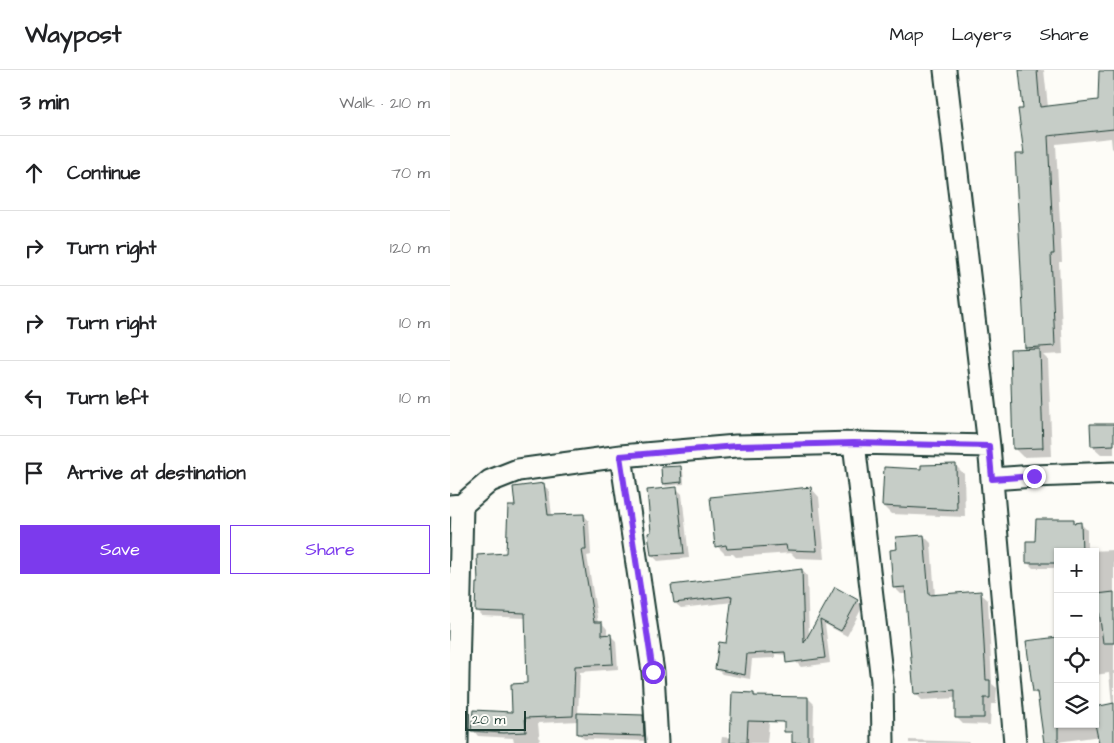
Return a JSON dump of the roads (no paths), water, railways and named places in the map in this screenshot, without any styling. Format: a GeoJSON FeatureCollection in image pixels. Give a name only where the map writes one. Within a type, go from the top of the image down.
{"type":"FeatureCollection","features":[{"type":"Feature","properties":{"kind":"street"},"geometry":{"type":"LineString","coordinates":[[945,70],[989,446],[1015,743]]}},
{"type":"Feature","properties":{"kind":"street"},"geometry":{"type":"LineString","coordinates":[[457,743],[456,506],[490,481],[518,470],[620,456],[736,446],[854,443],[989,446]]}},
{"type":"Feature","properties":{"kind":"street"},"geometry":{"type":"LineString","coordinates":[[854,443],[882,681],[883,743]]}},
{"type":"Feature","properties":{"kind":"street"},"geometry":{"type":"LineString","coordinates":[[620,456],[653,672],[658,743]]}},
{"type":"Feature","properties":{"kind":"street"},"geometry":{"type":"LineString","coordinates":[[992,479],[1114,473]]}}]}
